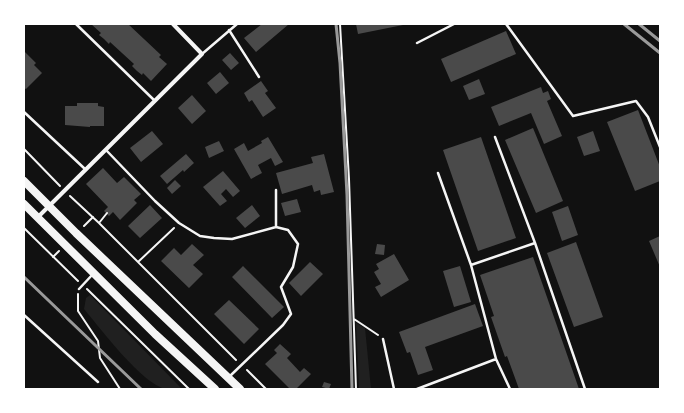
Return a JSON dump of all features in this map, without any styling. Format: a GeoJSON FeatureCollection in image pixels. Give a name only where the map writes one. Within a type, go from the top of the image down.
{"type":"FeatureCollection","features":[{"type":"Feature","properties":{"kind":"main road"},"geometry":{"type":"LineString","coordinates":[[24,181],[240,389]]}},
{"type":"Feature","properties":{"kind":"main road"},"geometry":{"type":"LineString","coordinates":[[24,204],[155,334],[215,389]]}},
{"type":"Feature","properties":{"kind":"street"},"geometry":{"type":"LineString","coordinates":[[38,218],[85,169],[202,54],[173,24]]}},
{"type":"Feature","properties":{"kind":"lane"},"geometry":{"type":"LineString","coordinates":[[76,24],[155,100]]}},
{"type":"Feature","properties":{"kind":"lane"},"geometry":{"type":"LineString","coordinates":[[202,54],[237,24]]}},
{"type":"Feature","properties":{"kind":"lane"},"geometry":{"type":"LineString","coordinates":[[417,43],[454,24]]}},
{"type":"Feature","properties":{"kind":"lane"},"geometry":{"type":"LineString","coordinates":[[506,24],[573,116],[636,101],[648,117],[660,147]]}},
{"type":"Feature","properties":{"kind":"lane"},"geometry":{"type":"LineString","coordinates":[[229,30],[259,77]]}},
{"type":"Feature","properties":{"kind":"lane"},"geometry":{"type":"LineString","coordinates":[[24,112],[85,169]]}},
{"type":"Feature","properties":{"kind":"lane"},"geometry":{"type":"LineString","coordinates":[[495,137],[535,243],[585,389]]}},
{"type":"Feature","properties":{"kind":"lane"},"geometry":{"type":"LineString","coordinates":[[106,150],[155,201],[179,223],[200,236],[232,239],[276,227],[288,230],[298,244],[293,267],[281,287],[291,314],[283,325],[228,378]]}},
{"type":"Feature","properties":{"kind":"lane"},"geometry":{"type":"LineString","coordinates":[[438,173],[471,265],[496,359],[510,389]]}},
{"type":"Feature","properties":{"kind":"lane"},"geometry":{"type":"LineString","coordinates":[[276,190],[276,227]]}},
{"type":"Feature","properties":{"kind":"lane"},"geometry":{"type":"LineString","coordinates":[[471,265],[535,243]]}},
{"type":"Feature","properties":{"kind":"lane"},"geometry":{"type":"LineString","coordinates":[[79,289],[94,273]]}},
{"type":"Feature","properties":{"kind":"lane"},"geometry":{"type":"LineString","coordinates":[[24,315],[98,382]]}},
{"type":"Feature","properties":{"kind":"lane"},"geometry":{"type":"LineString","coordinates":[[384,339],[394,389]]}},
{"type":"Feature","properties":{"kind":"lane"},"geometry":{"type":"LineString","coordinates":[[417,389],[496,359]]}},
{"type":"Feature","properties":{"kind":"path"},"geometry":{"type":"LineString","coordinates":[[340,24],[348,164],[356,389]]}},
{"type":"Feature","properties":{"kind":"path"},"geometry":{"type":"LineString","coordinates":[[24,149],[64,191],[99,223],[266,389]]}},
{"type":"Feature","properties":{"kind":"path"},"geometry":{"type":"LineString","coordinates":[[99,223],[107,213]]}},
{"type":"Feature","properties":{"kind":"path"},"geometry":{"type":"LineString","coordinates":[[84,226],[92,217]]}},
{"type":"Feature","properties":{"kind":"path"},"geometry":{"type":"LineString","coordinates":[[138,262],[179,223]]}},
{"type":"Feature","properties":{"kind":"path"},"geometry":{"type":"LineString","coordinates":[[24,228],[189,389]]}},
{"type":"Feature","properties":{"kind":"path"},"geometry":{"type":"LineString","coordinates":[[53,257],[60,250]]}},
{"type":"Feature","properties":{"kind":"path"},"geometry":{"type":"LineString","coordinates":[[79,289],[78,311],[98,341],[100,358],[120,389]]}},
{"type":"Feature","properties":{"kind":"path"},"geometry":{"type":"LineString","coordinates":[[354,319],[384,339]]}},
{"type":"Feature","properties":{"kind":"shaded area"},"geometry":{"type":"Polygon","coordinates":[[[90,295],[182,389],[166,389],[156,385],[145,377],[122,355],[84,309],[86,298],[90,295]]]}},
{"type":"Feature","properties":{"kind":"shaded area"},"geometry":{"type":"Polygon","coordinates":[[[356,323],[365,328],[371,389],[359,389],[356,323]]]}},
{"type":"Feature","properties":{"kind":"building"},"geometry":{"type":"Polygon","coordinates":[[[91,24],[128,24],[161,55],[159,57],[167,64],[151,81],[143,73],[142,75],[137,71],[132,66],[134,64],[110,42],[109,44],[99,35],[101,33],[91,24]]]}},
{"type":"Feature","properties":{"kind":"building"},"geometry":{"type":"Polygon","coordinates":[[[262,24],[289,24],[256,52],[244,38],[262,24]]]}},
{"type":"Feature","properties":{"kind":"building"},"geometry":{"type":"Polygon","coordinates":[[[356,24],[403,24],[403,25],[358,34],[356,24]]]}},
{"type":"Feature","properties":{"kind":"building"},"geometry":{"type":"Polygon","coordinates":[[[506,31],[516,54],[451,82],[441,59],[506,31]]]}},
{"type":"Feature","properties":{"kind":"building"},"geometry":{"type":"Polygon","coordinates":[[[24,51],[36,63],[34,65],[42,73],[26,89],[24,88],[24,51]]]}},
{"type":"Feature","properties":{"kind":"building"},"geometry":{"type":"Polygon","coordinates":[[[230,53],[239,63],[231,70],[222,60],[230,53]]]}},
{"type":"Feature","properties":{"kind":"building"},"geometry":{"type":"Polygon","coordinates":[[[220,72],[229,83],[216,94],[207,83],[220,72]]]}},
{"type":"Feature","properties":{"kind":"building"},"geometry":{"type":"Polygon","coordinates":[[[479,79],[485,94],[469,100],[463,86],[479,79]]]}},
{"type":"Feature","properties":{"kind":"building"},"geometry":{"type":"Polygon","coordinates":[[[261,81],[268,91],[265,93],[276,108],[263,117],[252,100],[249,102],[244,93],[261,81]]]}},
{"type":"Feature","properties":{"kind":"building"},"geometry":{"type":"Polygon","coordinates":[[[541,87],[543,93],[548,91],[551,99],[547,101],[562,136],[544,144],[531,113],[499,126],[491,107],[541,87]]]}},
{"type":"Feature","properties":{"kind":"building"},"geometry":{"type":"Polygon","coordinates":[[[192,95],[206,111],[192,124],[178,108],[192,95]]]}},
{"type":"Feature","properties":{"kind":"building"},"geometry":{"type":"Polygon","coordinates":[[[77,103],[98,103],[98,106],[104,107],[104,126],[90,127],[65,125],[65,106],[77,106],[77,103]]]}},
{"type":"Feature","properties":{"kind":"building"},"geometry":{"type":"Polygon","coordinates":[[[638,110],[660,167],[660,181],[635,191],[607,122],[638,110]]]}},
{"type":"Feature","properties":{"kind":"building"},"geometry":{"type":"Polygon","coordinates":[[[533,128],[563,201],[536,213],[505,140],[533,128]]]}},
{"type":"Feature","properties":{"kind":"building"},"geometry":{"type":"Polygon","coordinates":[[[152,131],[163,144],[141,162],[130,148],[152,131]]]}},
{"type":"Feature","properties":{"kind":"building"},"geometry":{"type":"Polygon","coordinates":[[[593,131],[600,151],[584,156],[577,137],[593,131]]]}},
{"type":"Feature","properties":{"kind":"building"},"geometry":{"type":"Polygon","coordinates":[[[268,137],[283,162],[275,166],[271,158],[258,165],[262,173],[251,179],[234,149],[244,143],[248,151],[262,143],[261,141],[268,137]]]}},
{"type":"Feature","properties":{"kind":"building"},"geometry":{"type":"Polygon","coordinates":[[[481,137],[516,238],[478,251],[443,150],[481,137]]]}},
{"type":"Feature","properties":{"kind":"building"},"geometry":{"type":"Polygon","coordinates":[[[219,141],[224,151],[209,158],[205,147],[219,141]]]}},
{"type":"Feature","properties":{"kind":"building"},"geometry":{"type":"Polygon","coordinates":[[[186,154],[194,163],[184,172],[183,170],[167,184],[160,176],[186,154]]]}},
{"type":"Feature","properties":{"kind":"building"},"geometry":{"type":"Polygon","coordinates":[[[324,154],[334,192],[321,195],[320,190],[314,192],[312,185],[282,194],[276,173],[313,163],[311,157],[324,154]]]}},
{"type":"Feature","properties":{"kind":"building"},"geometry":{"type":"Polygon","coordinates":[[[103,168],[117,183],[124,177],[141,194],[134,200],[137,203],[120,220],[113,212],[109,216],[104,211],[108,207],[86,184],[103,168]]]}},
{"type":"Feature","properties":{"kind":"building"},"geometry":{"type":"Polygon","coordinates":[[[223,171],[240,191],[233,197],[226,189],[221,194],[227,201],[220,206],[203,187],[223,171]]]}},
{"type":"Feature","properties":{"kind":"building"},"geometry":{"type":"Polygon","coordinates":[[[175,180],[181,186],[172,194],[167,188],[175,180]]]}},
{"type":"Feature","properties":{"kind":"building"},"geometry":{"type":"Polygon","coordinates":[[[297,199],[301,212],[285,216],[281,203],[297,199]]]}},
{"type":"Feature","properties":{"kind":"building"},"geometry":{"type":"Polygon","coordinates":[[[150,205],[162,218],[140,238],[128,226],[150,205]]]}},
{"type":"Feature","properties":{"kind":"building"},"geometry":{"type":"Polygon","coordinates":[[[252,205],[260,216],[245,228],[236,218],[252,205]]]}},
{"type":"Feature","properties":{"kind":"building"},"geometry":{"type":"Polygon","coordinates":[[[568,206],[578,235],[562,241],[552,212],[568,206]]]}},
{"type":"Feature","properties":{"kind":"building"},"geometry":{"type":"Polygon","coordinates":[[[660,236],[660,267],[649,241],[660,236]]]}},
{"type":"Feature","properties":{"kind":"building"},"geometry":{"type":"Polygon","coordinates":[[[576,242],[603,317],[574,327],[547,253],[576,242]]]}},
{"type":"Feature","properties":{"kind":"building"},"geometry":{"type":"Polygon","coordinates":[[[192,244],[204,255],[193,265],[203,274],[189,288],[161,261],[174,248],[181,255],[192,244]]]}},
{"type":"Feature","properties":{"kind":"building"},"geometry":{"type":"Polygon","coordinates":[[[377,244],[385,245],[384,255],[375,254],[377,244]]]}},
{"type":"Feature","properties":{"kind":"building"},"geometry":{"type":"Polygon","coordinates":[[[394,254],[409,280],[381,297],[375,287],[381,284],[374,272],[379,269],[376,264],[394,254]]]}},
{"type":"Feature","properties":{"kind":"building"},"geometry":{"type":"Polygon","coordinates":[[[533,257],[579,389],[519,389],[507,356],[505,357],[491,317],[494,316],[480,275],[533,257]]]}},
{"type":"Feature","properties":{"kind":"building"},"geometry":{"type":"Polygon","coordinates":[[[310,262],[323,274],[301,296],[289,283],[310,262]]]}},
{"type":"Feature","properties":{"kind":"building"},"geometry":{"type":"Polygon","coordinates":[[[243,266],[284,307],[272,318],[232,277],[243,266]]]}},
{"type":"Feature","properties":{"kind":"building"},"geometry":{"type":"Polygon","coordinates":[[[460,266],[471,302],[454,307],[443,271],[460,266]]]}},
{"type":"Feature","properties":{"kind":"building"},"geometry":{"type":"Polygon","coordinates":[[[229,300],[259,329],[244,344],[214,314],[229,300]]]}},
{"type":"Feature","properties":{"kind":"building"},"geometry":{"type":"Polygon","coordinates":[[[475,304],[483,326],[425,347],[433,370],[418,375],[410,352],[407,353],[399,332],[475,304]]]}},
{"type":"Feature","properties":{"kind":"building"},"geometry":{"type":"Polygon","coordinates":[[[280,344],[291,354],[287,358],[300,372],[304,368],[311,374],[296,389],[290,389],[265,364],[277,353],[274,350],[280,344]]]}},
{"type":"Feature","properties":{"kind":"building"},"geometry":{"type":"Polygon","coordinates":[[[324,382],[331,384],[329,389],[322,387],[324,382]]]}},
{"type":"Feature","properties":{"kind":"railway"},"geometry":{"type":"LineString","coordinates":[[336,24],[340,63],[347,195],[352,389]]}},
{"type":"Feature","properties":{"kind":"railway"},"geometry":{"type":"LineString","coordinates":[[624,24],[660,53]]}},
{"type":"Feature","properties":{"kind":"railway"},"geometry":{"type":"LineString","coordinates":[[639,24],[660,41]]}},
{"type":"Feature","properties":{"kind":"railway"},"geometry":{"type":"LineString","coordinates":[[24,277],[141,389]]}}]}
